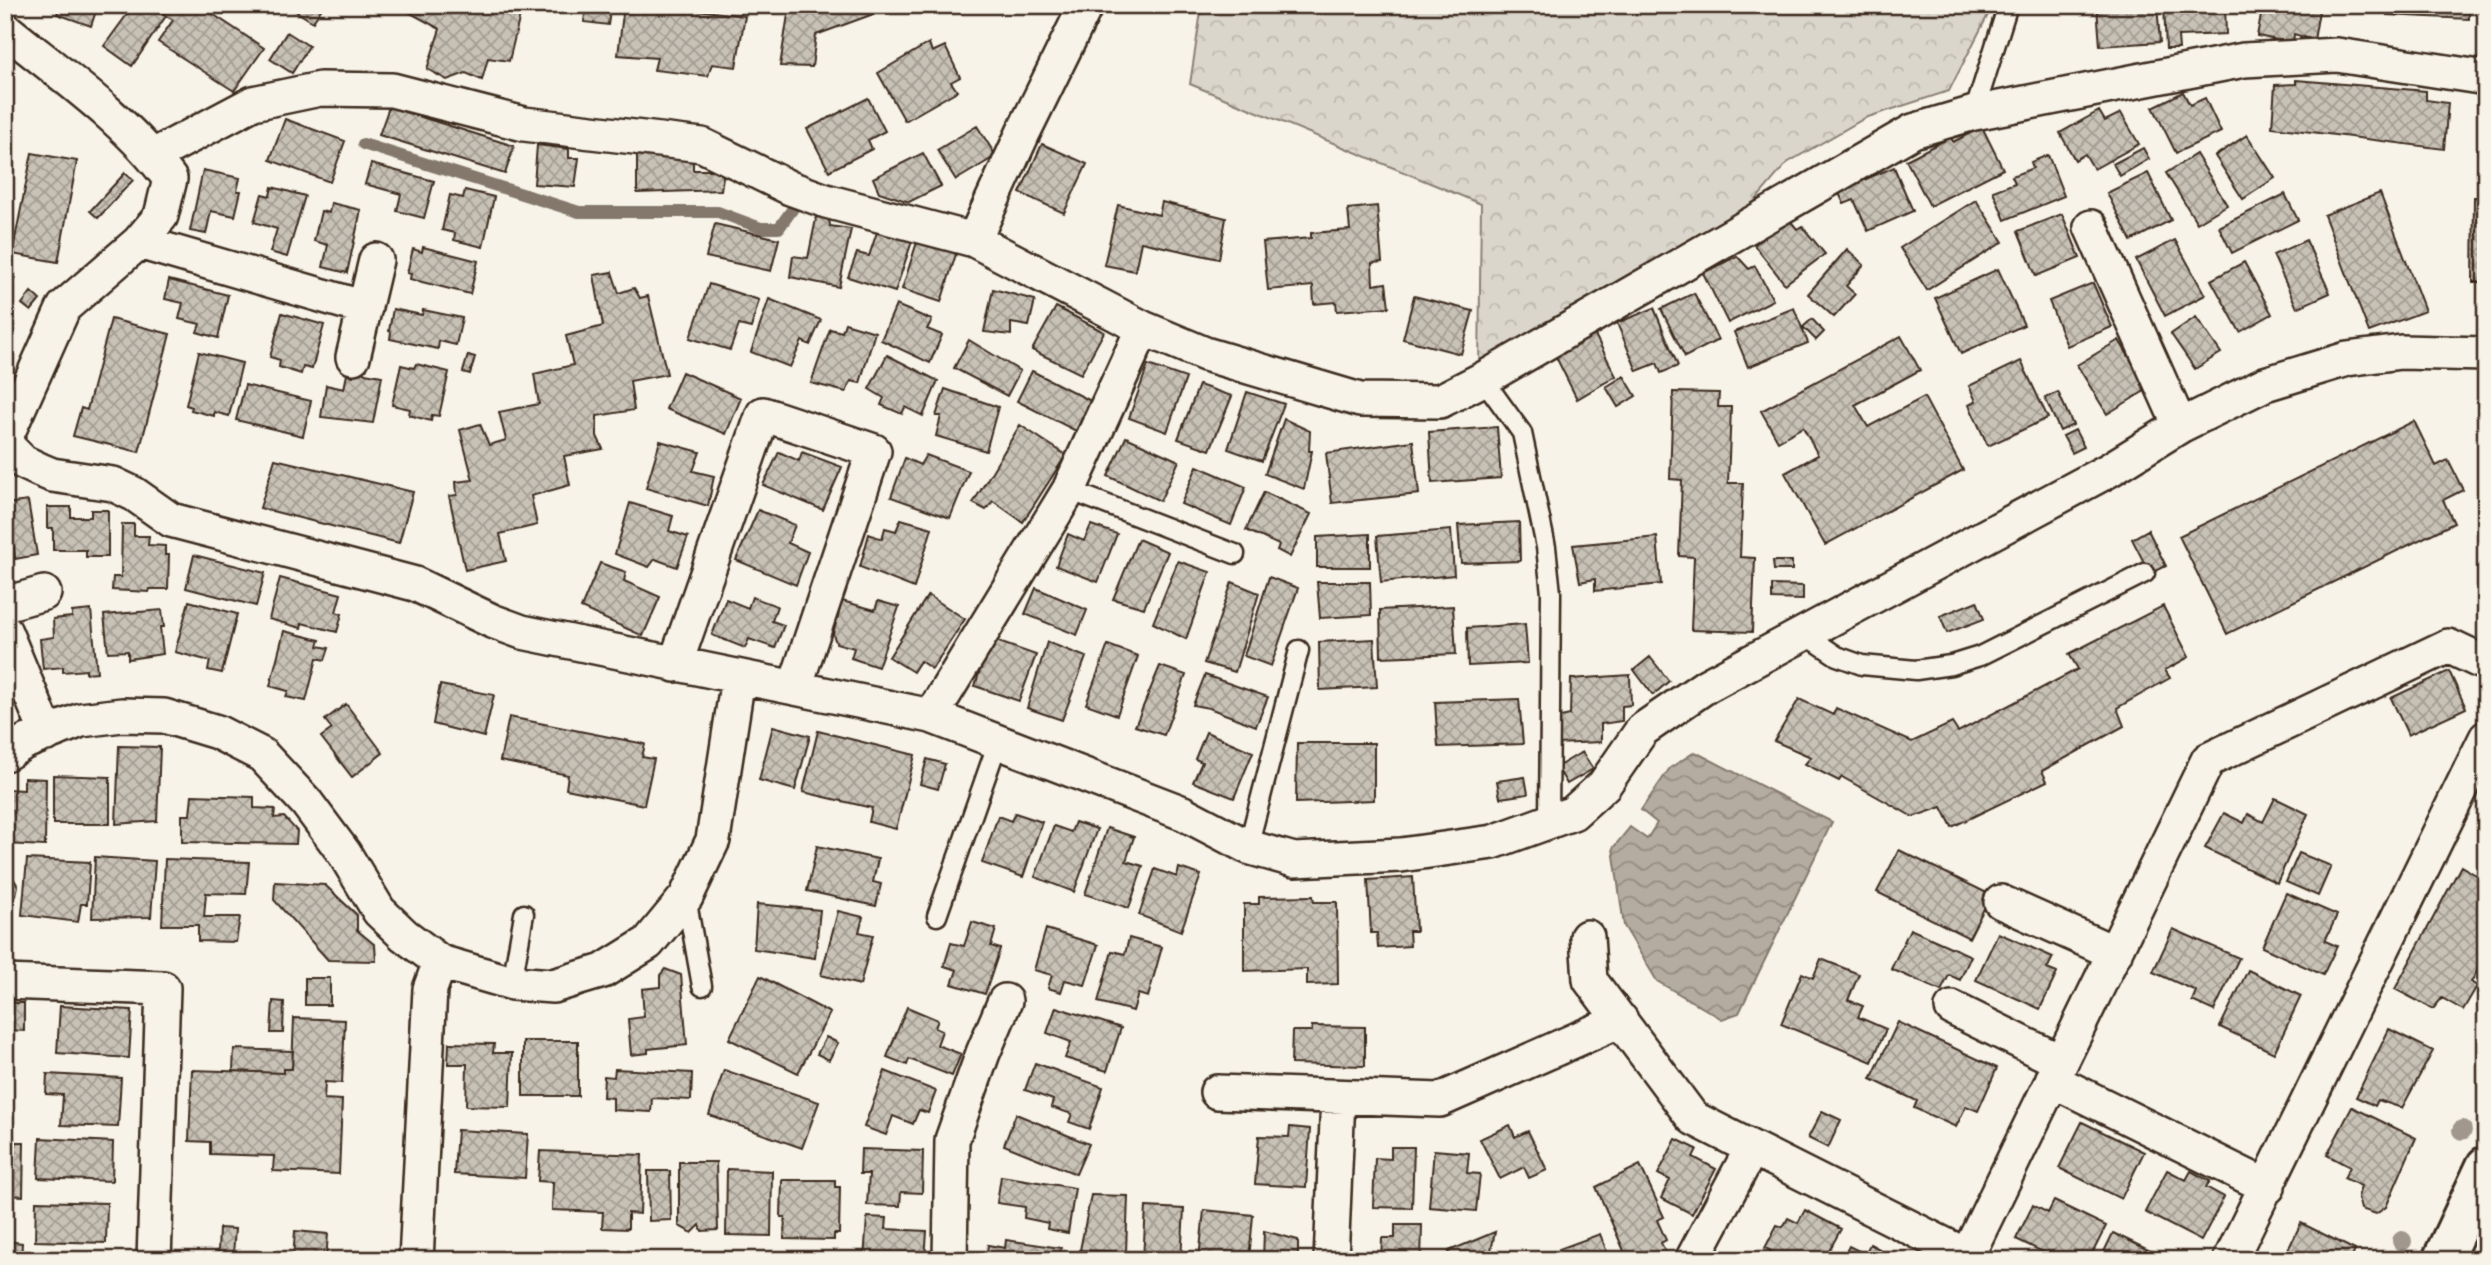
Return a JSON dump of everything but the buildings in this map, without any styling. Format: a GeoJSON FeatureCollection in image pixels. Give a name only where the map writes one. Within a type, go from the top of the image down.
{"type":"FeatureCollection","features":[{"type":"Feature","properties":{"kind":"street"},"geometry":{"type":"LineString","coordinates":[[974,240],[1086,5]]}},
{"type":"Feature","properties":{"kind":"street"},"geometry":{"type":"LineString","coordinates":[[5,29],[95,103],[153,156],[170,179],[161,216],[139,242],[64,307],[5,439]]}},
{"type":"Feature","properties":{"kind":"street"},"geometry":{"type":"LineString","coordinates":[[153,156],[253,103],[320,89],[392,90],[524,124],[702,145],[790,188],[827,201],[974,240],[1143,328],[1205,354],[1360,400],[1440,401],[1483,379],[1913,131],[1974,113],[2244,60],[2337,55],[2486,78]]}},
{"type":"Feature","properties":{"kind":"street"},"geometry":{"type":"LineString","coordinates":[[2091,227],[2180,426]]}},
{"type":"Feature","properties":{"kind":"street"},"geometry":{"type":"LineString","coordinates":[[139,242],[365,308]]}},
{"type":"Feature","properties":{"kind":"street"},"geometry":{"type":"LineString","coordinates":[[353,357],[376,260]]}},
{"type":"Feature","properties":{"kind":"street"},"geometry":{"type":"LineString","coordinates":[[931,716],[1069,490],[1143,328]]}},
{"type":"Feature","properties":{"kind":"street"},"geometry":{"type":"LineString","coordinates":[[5,444],[23,462],[40,470],[52,475],[113,484],[134,494],[171,520],[415,584],[492,621],[522,632],[931,716],[1183,813],[1248,847],[1294,860],[1401,855],[1493,842],[1573,813],[1604,785],[1642,730],[1706,686],[2109,470],[2180,426],[2264,384],[2347,359],[2402,352],[2486,355]]}},
{"type":"Feature","properties":{"kind":"street"},"geometry":{"type":"LineString","coordinates":[[676,665],[763,414],[874,451],[796,687]]}},
{"type":"Feature","properties":{"kind":"street"},"geometry":{"type":"LineString","coordinates":[[5,604],[44,593]]}},
{"type":"Feature","properties":{"kind":"street"},"geometry":{"type":"LineString","coordinates":[[5,632],[47,734]]}},
{"type":"Feature","properties":{"kind":"street"},"geometry":{"type":"LineString","coordinates":[[1587,937],[1590,980],[1693,1118],[1966,1258],[2208,760],[2448,646],[2486,664]]}},
{"type":"Feature","properties":{"kind":"street"},"geometry":{"type":"LineString","coordinates":[[5,754],[25,742],[81,720],[122,715],[164,716],[217,733],[262,755],[306,802],[336,842],[379,911],[404,935],[440,962],[512,983],[553,986],[603,971],[648,943],[686,897],[713,840],[738,678]]}},
{"type":"Feature","properties":{"kind":"street"},"geometry":{"type":"LineString","coordinates":[[2230,1260],[2486,738]]}},
{"type":"Feature","properties":{"kind":"street"},"geometry":{"type":"LineString","coordinates":[[2001,902],[2115,953]]}},
{"type":"Feature","properties":{"kind":"street"},"geometry":{"type":"LineString","coordinates":[[416,1260],[430,989],[440,962]]}},
{"type":"Feature","properties":{"kind":"street"},"geometry":{"type":"LineString","coordinates":[[5,982],[163,988],[154,1260]]}},
{"type":"Feature","properties":{"kind":"street"},"geometry":{"type":"LineString","coordinates":[[950,1260],[952,1140],[1005,1001]]}},
{"type":"Feature","properties":{"kind":"street"},"geometry":{"type":"LineString","coordinates":[[1952,1008],[2057,1071],[2268,1187]]}},
{"type":"Feature","properties":{"kind":"street"},"geometry":{"type":"LineString","coordinates":[[1217,1092],[1440,1100],[1621,1020]]}},
{"type":"Feature","properties":{"kind":"street"},"geometry":{"type":"LineString","coordinates":[[1331,1260],[1338,1098]]}},
{"type":"Feature","properties":{"kind":"street"},"geometry":{"type":"LineString","coordinates":[[1692,1260],[1752,1148]]}},
{"type":"Feature","properties":{"kind":"street"},"geometry":{"type":"LineString","coordinates":[[2442,1260],[2486,1166]]}},
{"type":"Feature","properties":{"kind":"lane"},"geometry":{"type":"LineString","coordinates":[[1974,113],[2008,5]]}},
{"type":"Feature","properties":{"kind":"lane"},"geometry":{"type":"LineString","coordinates":[[1483,379],[1522,433],[1546,547],[1551,593],[1549,822]]}},
{"type":"Feature","properties":{"kind":"lane"},"geometry":{"type":"LineString","coordinates":[[1069,490],[1235,554]]}},
{"type":"Feature","properties":{"kind":"lane"},"geometry":{"type":"LineString","coordinates":[[1803,633],[1837,656],[1862,665],[1916,670],[1951,665],[1980,656],[2145,573]]}},
{"type":"Feature","properties":{"kind":"lane"},"geometry":{"type":"LineString","coordinates":[[1248,847],[1299,650]]}},
{"type":"Feature","properties":{"kind":"lane"},"geometry":{"type":"LineString","coordinates":[[937,916],[998,742]]}},
{"type":"Feature","properties":{"kind":"lane"},"geometry":{"type":"LineString","coordinates":[[686,897],[702,986]]}},
{"type":"Feature","properties":{"kind":"lane"},"geometry":{"type":"LineString","coordinates":[[512,983],[524,914]]}},
{"type":"Feature","properties":{"kind":"green space"},"geometry":{"type":"Polygon","coordinates":[[[1202,5],[1993,5],[1949,91],[1865,118],[1787,163],[1742,216],[1479,369],[1481,204],[1190,84],[1202,5]]]}},
{"type":"Feature","properties":{"kind":"water"},"geometry":{"type":"Polygon","coordinates":[[[1695,752],[1832,822],[1739,1013],[1722,1019],[1657,981],[1624,926],[1613,848],[1630,827],[1647,839],[1657,823],[1641,810],[1670,768],[1695,752]]]}},
{"type":"Feature","properties":{"kind":"waterway"},"geometry":{"type":"LineString","coordinates":[[363,144],[579,212],[718,212],[761,228],[779,228],[794,207]]}}]}
